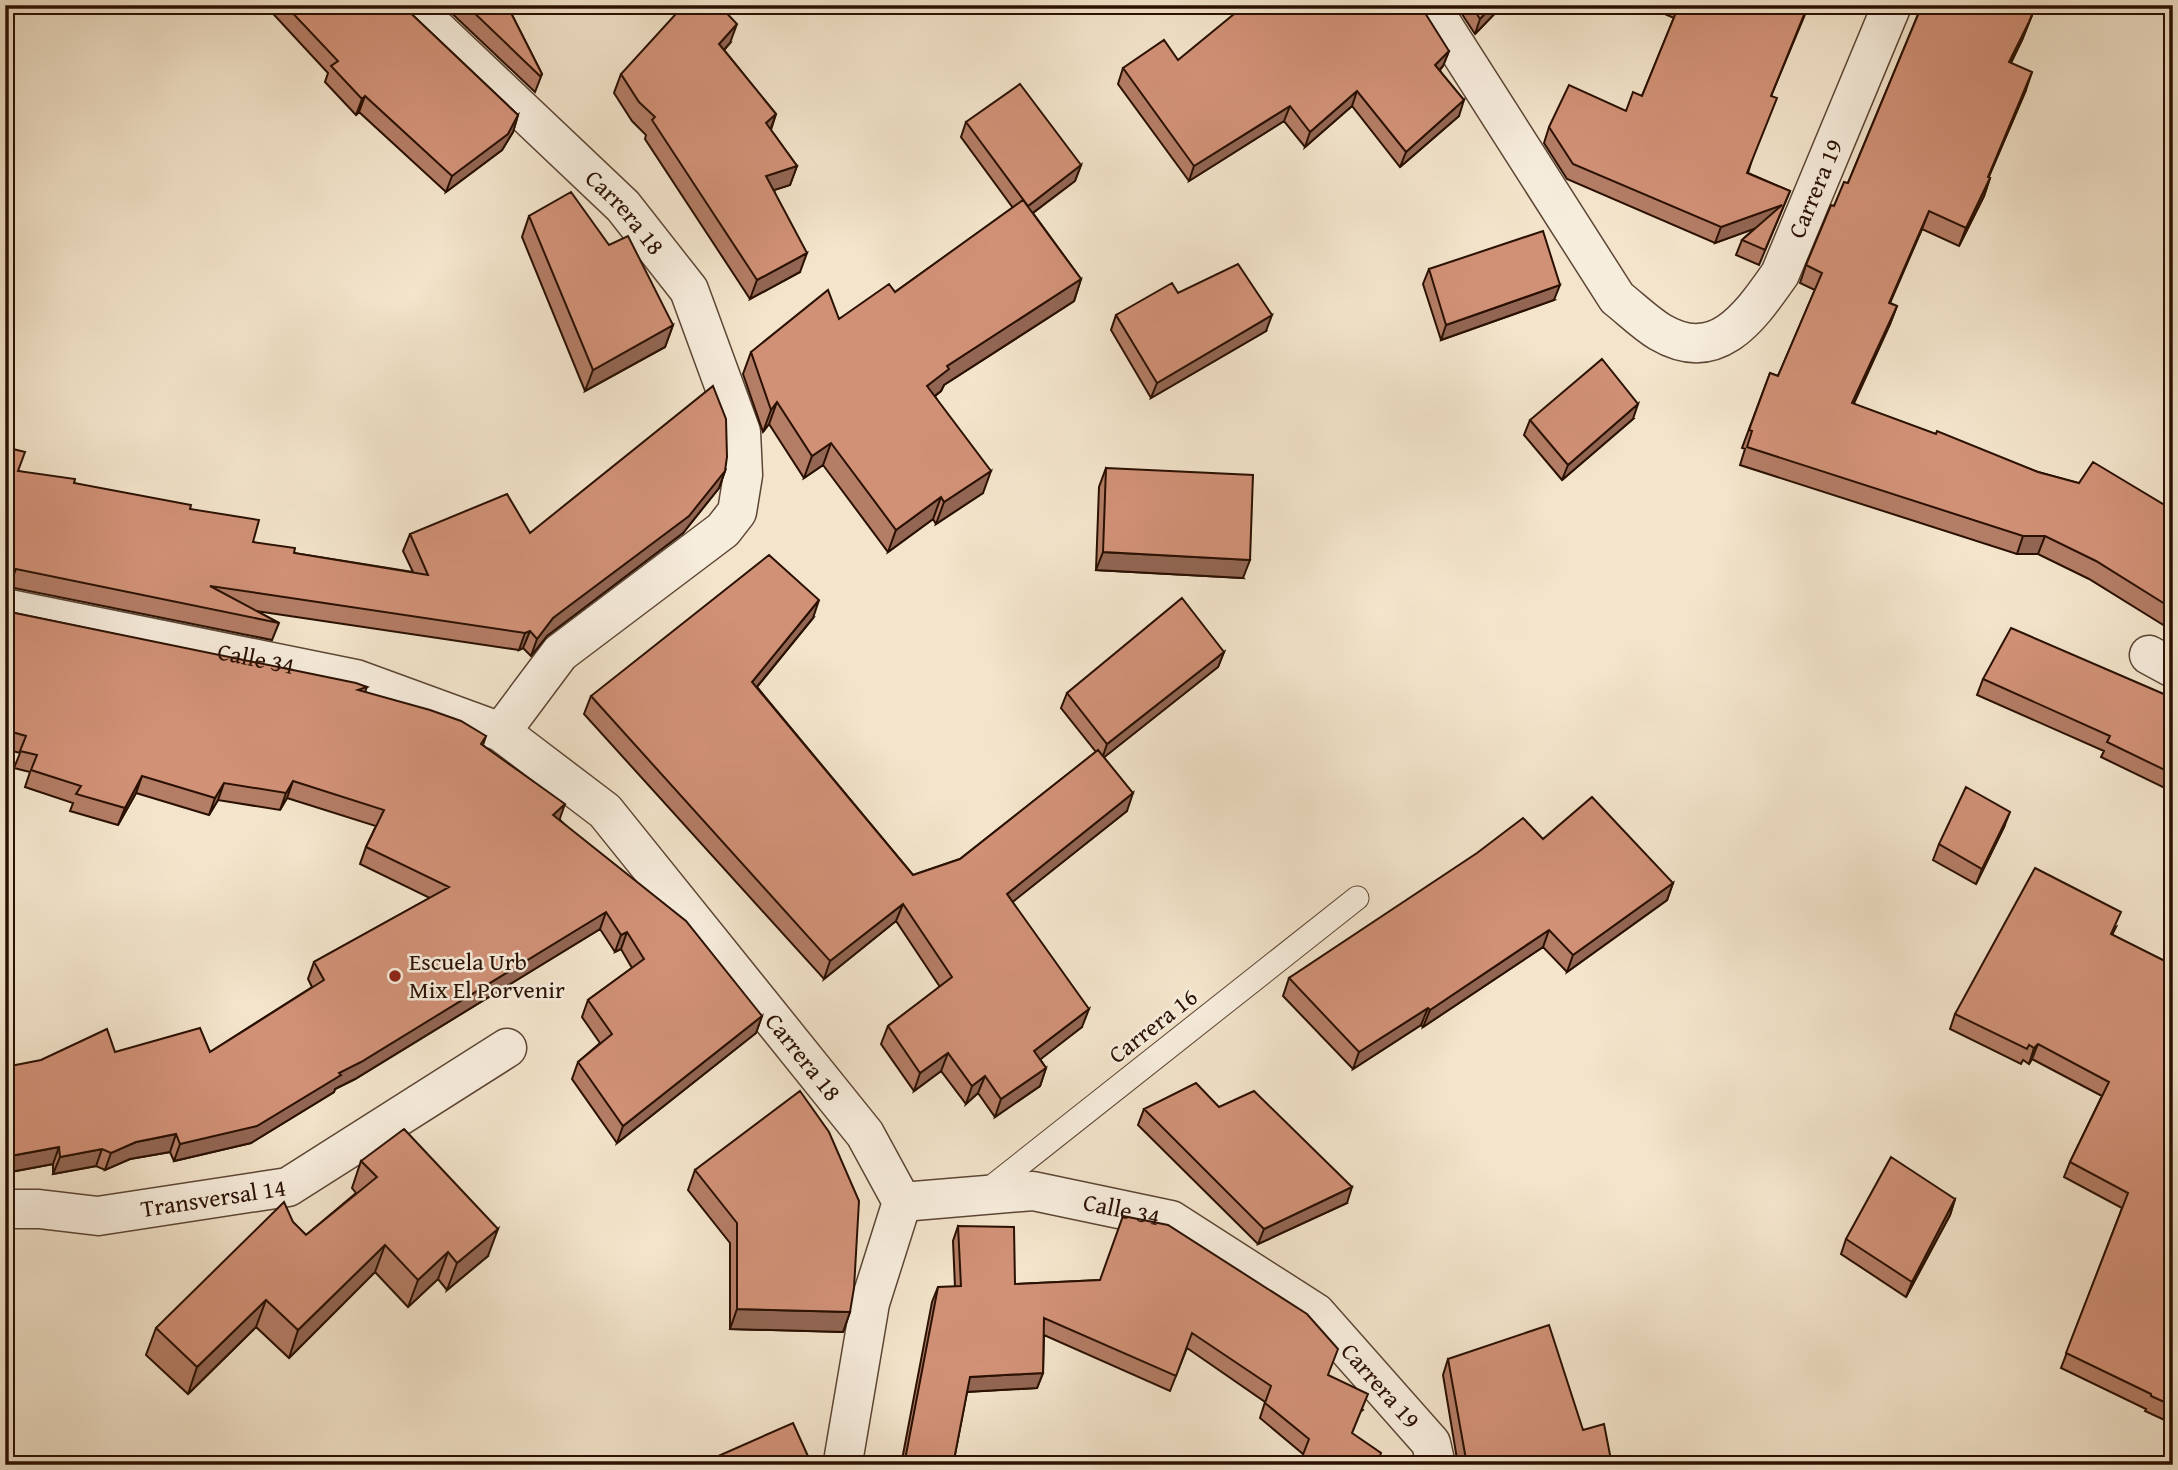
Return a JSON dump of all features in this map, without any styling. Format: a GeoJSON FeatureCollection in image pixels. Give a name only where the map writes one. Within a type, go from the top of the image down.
{"type":"FeatureCollection","features":[{"type":"Feature","properties":{"kind":"street","name":"Carrera 18"},"geometry":{"type":"LineString","coordinates":[[411,5],[623,206],[689,290],[741,432],[743,475],[737,512],[723,530],[560,653],[501,732],[605,811],[865,1134],[902,1202]]}},
{"type":"Feature","properties":{"kind":"street","name":"Carrera 19"},"geometry":{"type":"LineString","coordinates":[[1430,5],[1617,298],[1659,332],[1680,341],[1702,343],[1731,333],[1754,310],[1780,274],[1892,5]]}},
{"type":"Feature","properties":{"kind":"street","name":"Calle 34"},"geometry":{"type":"LineString","coordinates":[[5,608],[356,679],[501,732]]}},
{"type":"Feature","properties":{"kind":"street","name":"Transversal 14"},"geometry":{"type":"LineString","coordinates":[[5,1209],[39,1209],[98,1216],[288,1187],[507,1048]]}},
{"type":"Feature","properties":{"kind":"street","name":"Calle 34"},"geometry":{"type":"LineString","coordinates":[[902,1202],[1033,1191],[1171,1220],[1316,1314]]}},
{"type":"Feature","properties":{"kind":"street"},"geometry":{"type":"LineString","coordinates":[[845,1465],[844,1456],[870,1303],[902,1202]]}},
{"type":"Feature","properties":{"kind":"street","name":"Carrera 19"},"geometry":{"type":"LineString","coordinates":[[1316,1314],[1431,1443],[1436,1465]]}},
{"type":"Feature","properties":{"kind":"lane","name":"Carrera 16"},"geometry":{"type":"LineString","coordinates":[[981,1195],[1357,898]]}},
{"type":"Feature","properties":{"kind":"building"},"geometry":{"type":"Polygon","coordinates":[[[285,5],[402,5],[518,115],[508,134],[452,176],[365,96],[362,99],[331,66],[338,61],[285,5]]]}},
{"type":"Feature","properties":{"kind":"building"},"geometry":{"type":"Polygon","coordinates":[[[466,5],[507,5],[542,74],[540,76],[466,5]]]}},
{"type":"Feature","properties":{"kind":"building"},"geometry":{"type":"Polygon","coordinates":[[[684,5],[719,5],[737,24],[719,44],[776,114],[766,123],[797,166],[766,176],[807,253],[757,280],[652,120],[655,117],[639,102],[621,74],[684,5]]]}},
{"type":"Feature","properties":{"kind":"building"},"geometry":{"type":"Polygon","coordinates":[[[1245,5],[1420,5],[1449,51],[1435,65],[1464,100],[1406,152],[1357,91],[1310,132],[1290,106],[1194,166],[1123,68],[1164,40],[1178,60],[1245,5]]]}},
{"type":"Feature","properties":{"kind":"building"},"geometry":{"type":"Polygon","coordinates":[[[1471,5],[1493,5],[1480,19],[1471,5]]]}},
{"type":"Feature","properties":{"kind":"building"},"geometry":{"type":"Polygon","coordinates":[[[1679,5],[1808,5],[1771,96],[1777,98],[1747,173],[1790,191],[1765,250],[1742,240],[1782,205],[1721,227],[1573,164],[1549,127],[1569,85],[1626,111],[1633,92],[1642,96],[1679,5]]]}},
{"type":"Feature","properties":{"kind":"building"},"geometry":{"type":"Polygon","coordinates":[[[1922,5],[2036,5],[2009,62],[2032,72],[1988,177],[1990,178],[1966,228],[1929,211],[1889,303],[1897,306],[1852,403],[1936,434],[1937,431],[2038,472],[2079,483],[2093,462],[2173,510],[2173,609],[2096,561],[2045,536],[2023,536],[1747,447],[1752,431],[1749,430],[1770,373],[1778,376],[1822,273],[1806,265],[1831,205],[1834,206],[1844,182],[1848,183],[1922,5]]]}},
{"type":"Feature","properties":{"kind":"building"},"geometry":{"type":"Polygon","coordinates":[[[1020,84],[1081,165],[1028,206],[966,122],[1020,84]]]}},
{"type":"Feature","properties":{"kind":"building"},"geometry":{"type":"Polygon","coordinates":[[[571,192],[609,245],[628,236],[673,325],[593,370],[529,216],[571,192]]]}},
{"type":"Feature","properties":{"kind":"building"},"geometry":{"type":"Polygon","coordinates":[[[1023,200],[1081,279],[947,366],[949,369],[927,386],[991,471],[944,502],[941,497],[896,530],[831,443],[812,456],[777,402],[771,410],[751,352],[828,290],[839,319],[889,284],[895,292],[1023,200]]]}},
{"type":"Feature","properties":{"kind":"building"},"geometry":{"type":"Polygon","coordinates":[[[1543,231],[1560,285],[1446,325],[1429,269],[1543,231]]]}},
{"type":"Feature","properties":{"kind":"building"},"geometry":{"type":"Polygon","coordinates":[[[1238,264],[1272,315],[1157,383],[1116,315],[1172,283],[1178,293],[1238,264]]]}},
{"type":"Feature","properties":{"kind":"building"},"geometry":{"type":"Polygon","coordinates":[[[1602,359],[1638,404],[1568,465],[1530,420],[1602,359]]]}},
{"type":"Feature","properties":{"kind":"building"},"geometry":{"type":"Polygon","coordinates":[[[713,386],[726,419],[725,471],[689,516],[553,618],[537,639],[530,631],[525,633],[210,586],[279,623],[16,569],[5,570],[5,447],[25,452],[18,471],[75,479],[74,483],[191,505],[190,509],[259,520],[253,542],[295,548],[294,553],[428,575],[410,534],[507,494],[530,533],[713,386]]]}},
{"type":"Feature","properties":{"kind":"building"},"geometry":{"type":"Polygon","coordinates":[[[1106,468],[1253,475],[1250,560],[1103,552],[1106,468]]]}},
{"type":"Feature","properties":{"kind":"building"},"geometry":{"type":"Polygon","coordinates":[[[769,555],[819,600],[752,682],[913,875],[960,859],[1098,750],[1133,793],[1007,894],[1089,1009],[1034,1051],[1046,1068],[1001,1099],[985,1076],[972,1086],[948,1053],[920,1073],[888,1026],[952,977],[903,904],[830,961],[591,696],[769,555]]]}},
{"type":"Feature","properties":{"kind":"building"},"geometry":{"type":"Polygon","coordinates":[[[1182,598],[1224,652],[1107,744],[1067,693],[1182,598]]]}},
{"type":"Feature","properties":{"kind":"building"},"geometry":{"type":"Polygon","coordinates":[[[5,611],[356,683],[367,687],[358,690],[461,721],[486,736],[481,744],[565,804],[553,815],[686,921],[762,1016],[623,1126],[578,1062],[612,1034],[588,1000],[644,959],[627,932],[621,935],[606,912],[339,1073],[341,1075],[257,1126],[180,1144],[176,1134],[136,1142],[111,1153],[102,1149],[60,1157],[59,1147],[5,1157],[5,1067],[41,1060],[107,1029],[115,1052],[200,1028],[210,1052],[324,980],[314,962],[449,887],[366,847],[384,810],[293,781],[286,793],[224,783],[215,798],[142,776],[125,808],[76,794],[81,786],[31,770],[37,755],[20,751],[26,736],[5,730],[5,611]]]}},
{"type":"Feature","properties":{"kind":"building"},"geometry":{"type":"Polygon","coordinates":[[[2011,628],[2173,698],[2173,774],[2107,742],[2110,736],[1983,679],[2011,628]]]}},
{"type":"Feature","properties":{"kind":"building"},"geometry":{"type":"Polygon","coordinates":[[[1966,787],[2010,812],[1982,869],[1939,844],[1966,787]]]}},
{"type":"Feature","properties":{"kind":"building"},"geometry":{"type":"Polygon","coordinates":[[[1592,797],[1673,883],[1573,955],[1549,930],[1430,1010],[1428,1008],[1359,1052],[1289,978],[1477,853],[1523,818],[1543,839],[1592,797]]]}},
{"type":"Feature","properties":{"kind":"building"},"geometry":{"type":"Polygon","coordinates":[[[2035,868],[2121,912],[2111,934],[2173,965],[2173,1406],[2066,1353],[2128,1193],[2070,1162],[2109,1082],[2038,1044],[2034,1048],[2029,1045],[2027,1049],[1955,1014],[2035,868]]]}},
{"type":"Feature","properties":{"kind":"building"},"geometry":{"type":"Polygon","coordinates":[[[1196,1083],[1219,1107],[1254,1091],[1352,1187],[1264,1229],[1144,1109],[1196,1083]]]}},
{"type":"Feature","properties":{"kind":"building"},"geometry":{"type":"Polygon","coordinates":[[[800,1091],[829,1132],[859,1201],[850,1312],[737,1309],[737,1223],[695,1170],[800,1091]]]}},
{"type":"Feature","properties":{"kind":"building"},"geometry":{"type":"Polygon","coordinates":[[[404,1129],[498,1229],[457,1263],[448,1252],[418,1280],[385,1245],[298,1330],[266,1300],[197,1367],[156,1328],[284,1202],[293,1222],[306,1235],[377,1177],[361,1161],[404,1129]]]}},
{"type":"Feature","properties":{"kind":"building"},"geometry":{"type":"Polygon","coordinates":[[[1891,1157],[1955,1199],[1912,1282],[1846,1239],[1891,1157]]]}},
{"type":"Feature","properties":{"kind":"building"},"geometry":{"type":"Polygon","coordinates":[[[1123,1216],[1168,1225],[1307,1314],[1338,1349],[1328,1375],[1368,1394],[1352,1433],[1381,1453],[1377,1465],[1299,1465],[1309,1439],[1265,1403],[1271,1386],[1192,1333],[1176,1376],[1044,1318],[1043,1373],[970,1377],[953,1465],[904,1465],[938,1287],[961,1286],[958,1226],[1014,1227],[1015,1284],[1100,1280],[1123,1216]]]}},
{"type":"Feature","properties":{"kind":"building"},"geometry":{"type":"Polygon","coordinates":[[[1549,1325],[1583,1430],[1604,1424],[1612,1465],[1467,1465],[1448,1359],[1549,1325]]]}},
{"type":"Feature","properties":{"kind":"building"},"geometry":{"type":"Polygon","coordinates":[[[793,1423],[812,1465],[698,1465],[793,1423]]]}},
{"type":"Feature","properties":{"kind":"place","name":"Escuela Urb Mix El Porvenir"},"geometry":{"type":"Point","coordinates":[395,976]}}]}
